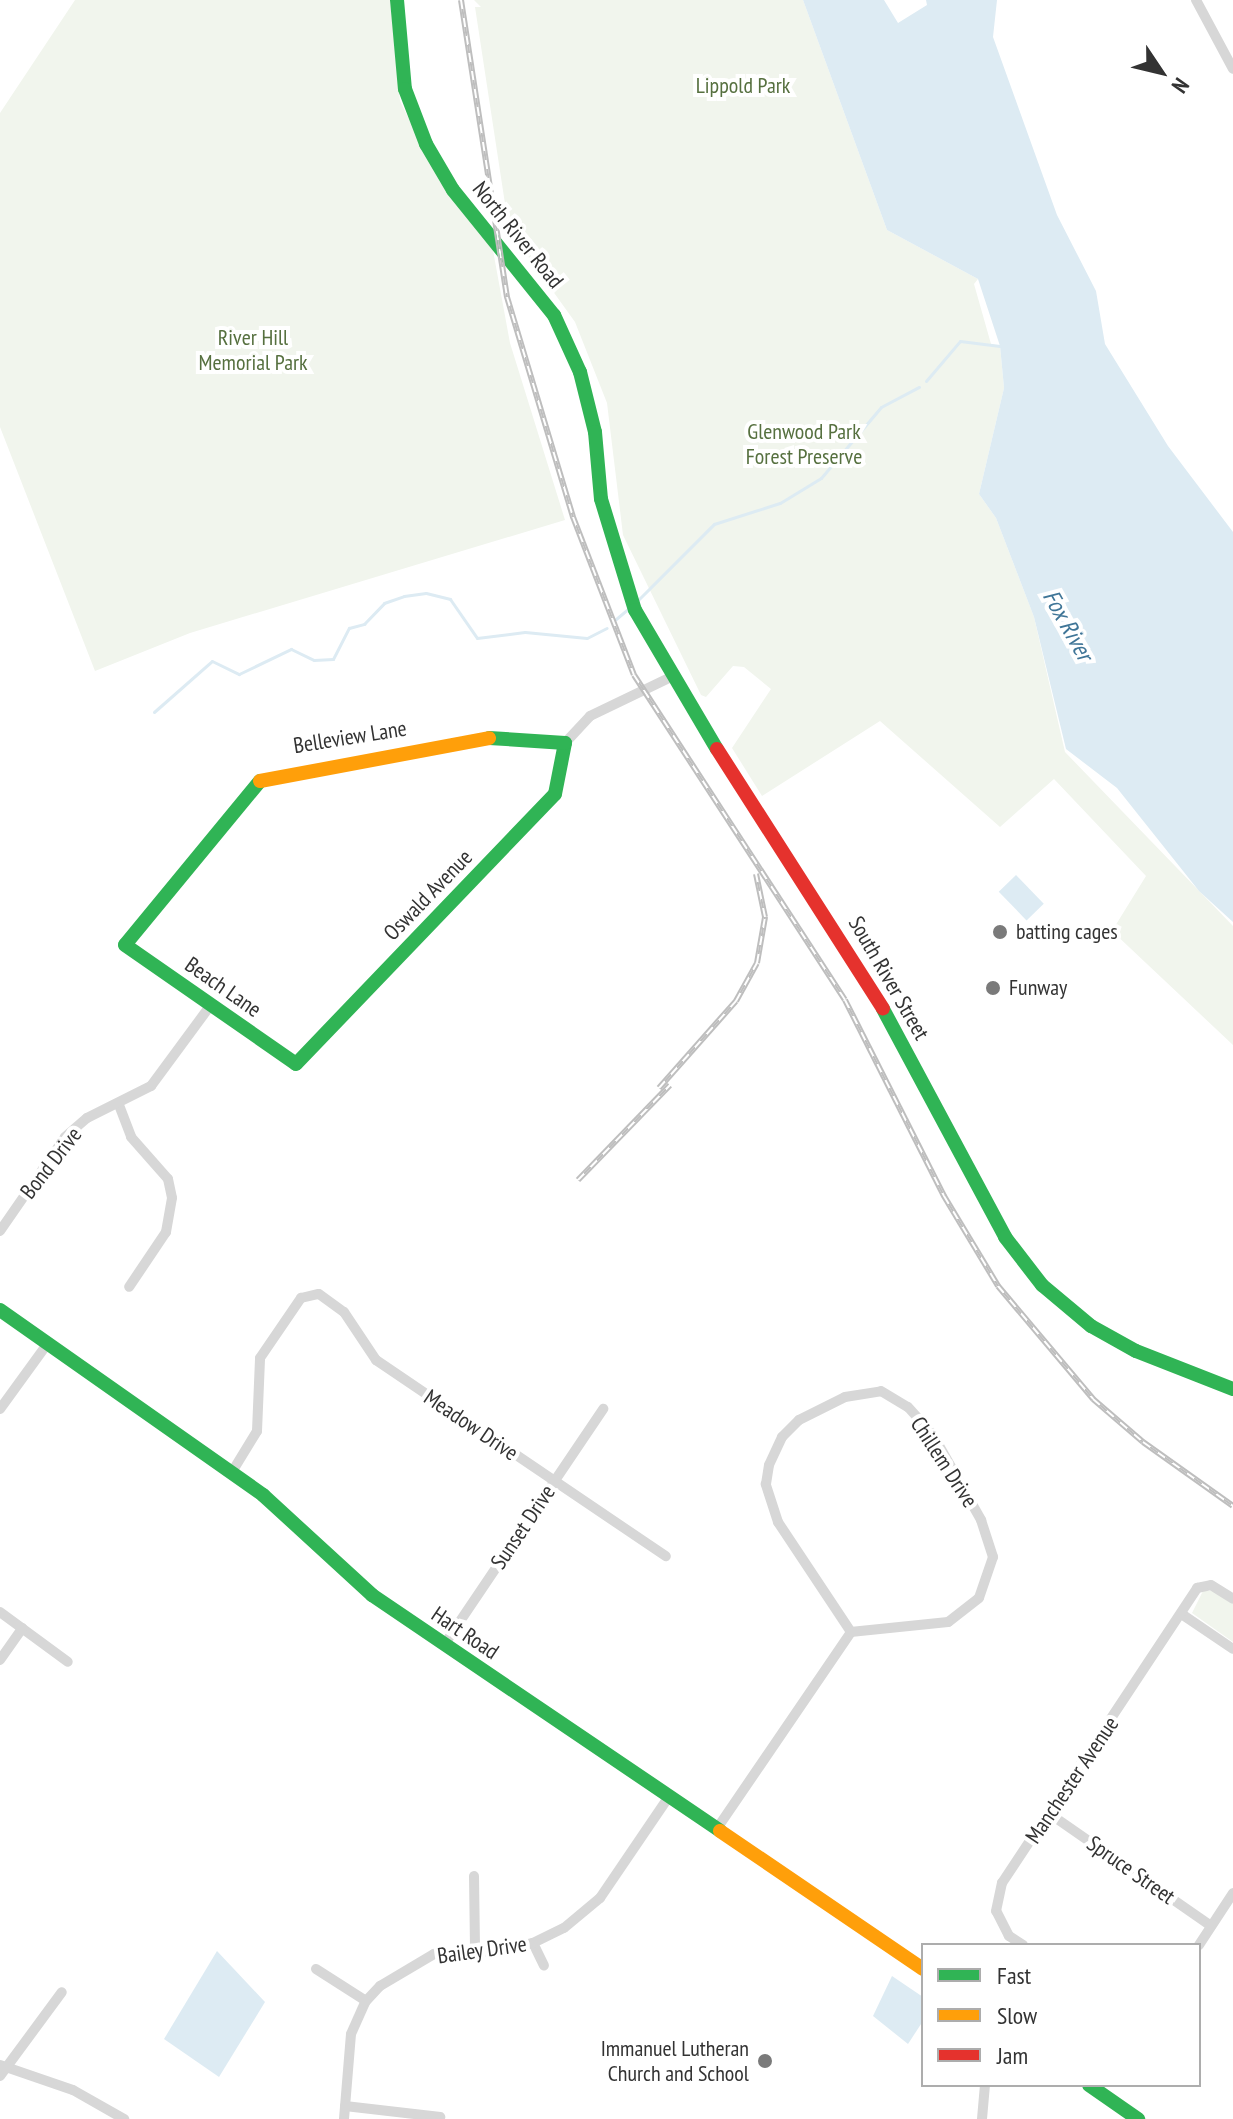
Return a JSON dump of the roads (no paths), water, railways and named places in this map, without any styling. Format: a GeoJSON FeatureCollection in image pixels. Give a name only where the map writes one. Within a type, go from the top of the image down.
{"type":"FeatureCollection","features":[{"type":"Feature","properties":{"kind":"street","name":"North River Road"},"geometry":{"type":"LineString","coordinates":[[397,0],[400,60],[415,120],[453,190],[554,315],[580,372],[595,432],[601,499]]}},
{"type":"Feature","properties":{"kind":"street"},"geometry":{"type":"LineString","coordinates":[[1196,0],[1233,69]]}},
{"type":"Feature","properties":{"kind":"street","name":"South River Street"},"geometry":{"type":"LineString","coordinates":[[601,499],[611,541],[635,610],[671,677],[867,981],[1019,1259],[1091,1326],[1136,1351],[1233,1389]]}},
{"type":"Feature","properties":{"kind":"street"},"geometry":{"type":"LineString","coordinates":[[565,743],[590,716],[671,677]]}},
{"type":"Feature","properties":{"kind":"street","name":"Belleview Lane"},"geometry":{"type":"LineString","coordinates":[[125,945],[256,783],[269,775],[489,738],[565,743]]}},
{"type":"Feature","properties":{"kind":"street","name":"Oswald Avenue"},"geometry":{"type":"LineString","coordinates":[[296,1064],[555,794],[565,743]]}},
{"type":"Feature","properties":{"kind":"street","name":"Beach Lane"},"geometry":{"type":"LineString","coordinates":[[125,945],[296,1064]]}},
{"type":"Feature","properties":{"kind":"street","name":"Bond Drive"},"geometry":{"type":"LineString","coordinates":[[0,1231],[65,1137],[87,1118],[119,1105],[156,1080],[210,1006]]}},
{"type":"Feature","properties":{"kind":"street"},"geometry":{"type":"LineString","coordinates":[[119,1105],[131,1137],[168,1179],[172,1198],[166,1232],[129,1287]]}},
{"type":"Feature","properties":{"kind":"street","name":"Meadow Drive"},"geometry":{"type":"LineString","coordinates":[[232,1472],[257,1431],[260,1358],[294,1307],[309,1294],[332,1301],[351,1322],[368,1353],[553,1482],[666,1556]]}},
{"type":"Feature","properties":{"kind":"street","name":"Hart Road"},"geometry":{"type":"LineString","coordinates":[[0,1310],[232,1472],[288,1515],[372,1595],[921,1968]]}},
{"type":"Feature","properties":{"kind":"street"},"geometry":{"type":"LineString","coordinates":[[0,1409],[48,1343]]}},
{"type":"Feature","properties":{"kind":"street","name":"Chillem Drive"},"geometry":{"type":"LineString","coordinates":[[881,1391],[908,1407],[933,1435],[981,1520],[993,1557],[979,1598],[948,1622],[851,1632],[778,1522],[766,1484],[776,1447],[799,1420],[845,1397],[881,1391]]}},
{"type":"Feature","properties":{"kind":"street","name":"Sunset Drive"},"geometry":{"type":"LineString","coordinates":[[444,1645],[603,1409]]}},
{"type":"Feature","properties":{"kind":"street","name":"Manchester Avenue"},"geometry":{"type":"LineString","coordinates":[[1020,1943],[1009,1936],[996,1911],[1002,1883],[1203,1585],[1233,1599]]}},
{"type":"Feature","properties":{"kind":"street"},"geometry":{"type":"LineString","coordinates":[[0,1612],[68,1662]]}},
{"type":"Feature","properties":{"kind":"street"},"geometry":{"type":"LineString","coordinates":[[1183,1615],[1233,1649]]}},
{"type":"Feature","properties":{"kind":"street"},"geometry":{"type":"LineString","coordinates":[[0,1660],[22,1628]]}},
{"type":"Feature","properties":{"kind":"street"},"geometry":{"type":"LineString","coordinates":[[716,1830],[851,1632]]}},
{"type":"Feature","properties":{"kind":"street","name":"Bailey Drive"},"geometry":{"type":"LineString","coordinates":[[344,2119],[345,2053],[366,2001],[396,1973],[434,1954],[533,1943],[564,1928],[600,1898],[668,1798]]}},
{"type":"Feature","properties":{"kind":"street","name":"Spruce Street"},"geometry":{"type":"LineString","coordinates":[[1050,1814],[1211,1926]]}},
{"type":"Feature","properties":{"kind":"street"},"geometry":{"type":"LineString","coordinates":[[474,1876],[475,1951]]}},
{"type":"Feature","properties":{"kind":"street"},"geometry":{"type":"LineString","coordinates":[[1200,1943],[1233,1893]]}},
{"type":"Feature","properties":{"kind":"street"},"geometry":{"type":"LineString","coordinates":[[533,1943],[544,1966]]}},
{"type":"Feature","properties":{"kind":"street"},"geometry":{"type":"LineString","coordinates":[[316,1969],[366,2001]]}},
{"type":"Feature","properties":{"kind":"street"},"geometry":{"type":"LineString","coordinates":[[62,1992],[3,2070],[73,2090],[124,2119]]}},
{"type":"Feature","properties":{"kind":"street"},"geometry":{"type":"LineString","coordinates":[[982,2119],[985,2087]]}},
{"type":"Feature","properties":{"kind":"street"},"geometry":{"type":"LineString","coordinates":[[1105,2090],[1138,2119]]}},
{"type":"Feature","properties":{"kind":"street"},"geometry":{"type":"LineString","coordinates":[[345,2106],[440,2117]]}},
{"type":"Feature","properties":{"kind":"water","name":"Fox River"},"geometry":{"type":"Polygon","coordinates":[[[803,0],[884,0],[898,23],[927,5],[926,0],[997,0],[993,37],[1057,215],[1096,291],[1105,344],[1168,446],[1233,532],[1233,922],[1199,891],[1117,788],[1066,749],[1034,617],[996,518],[979,494],[1004,388],[1000,346],[978,279],[887,230],[803,0]]]}},
{"type":"Feature","properties":{"kind":"water"},"geometry":{"type":"Polygon","coordinates":[[[1016,875],[1044,904],[1027,920],[999,892],[1016,875]]]}},
{"type":"Feature","properties":{"kind":"water"},"geometry":{"type":"Polygon","coordinates":[[[217,1951],[265,2002],[219,2077],[164,2039],[217,1951]]]}},
{"type":"Feature","properties":{"kind":"water"},"geometry":{"type":"Polygon","coordinates":[[[892,1976],[921,1996],[921,2024],[908,2044],[873,2016],[892,1976]]]}},
{"type":"Feature","properties":{"kind":"waterway"},"geometry":{"type":"LineString","coordinates":[[926,381],[960,341],[1000,346]]}},
{"type":"Feature","properties":{"kind":"waterway"},"geometry":{"type":"LineString","coordinates":[[637,601],[714,524],[780,503],[821,478],[881,407],[919,387]]}},
{"type":"Feature","properties":{"kind":"waterway"},"geometry":{"type":"LineString","coordinates":[[154,712],[212,661],[239,674],[291,649],[314,660],[333,659],[349,628],[364,624],[384,603],[404,596],[426,593],[450,599],[477,638],[525,632],[587,638],[607,628]]}},
{"type":"Feature","properties":{"kind":"waterway"},"geometry":{"type":"LineString","coordinates":[[616,619],[628,609]]}},
{"type":"Feature","properties":{"kind":"railway"},"geometry":{"type":"LineString","coordinates":[[461,0],[507,297],[573,517],[634,675],[845,1000],[944,1196],[998,1286],[1093,1399],[1143,1442],[1233,1506]]}},
{"type":"Feature","properties":{"kind":"railway"},"geometry":{"type":"LineString","coordinates":[[659,1088],[736,1001],[757,963],[765,917],[756,874]]}},
{"type":"Feature","properties":{"kind":"railway"},"geometry":{"type":"LineString","coordinates":[[578,1180],[670,1085]]}},
{"type":"Feature","properties":{"kind":"place","name":"batting cages"},"geometry":{"type":"Point","coordinates":[1000,932]}},
{"type":"Feature","properties":{"kind":"place","name":"Funway"},"geometry":{"type":"Point","coordinates":[993,988]}},
{"type":"Feature","properties":{"kind":"place","name":"Immanuel Lutheran Church and School"},"geometry":{"type":"Point","coordinates":[765,2061]}},
{"type":"Feature","properties":{"kind":"park label","name":"Lippold Park"},"geometry":{"type":"Point","coordinates":[743,86]}},
{"type":"Feature","properties":{"kind":"park label","name":"River Hill Memorial Park"},"geometry":{"type":"Point","coordinates":[253,350]}},
{"type":"Feature","properties":{"kind":"park label","name":"Glenwood Park Forest Preserve"},"geometry":{"type":"Point","coordinates":[804,444]}}]}
